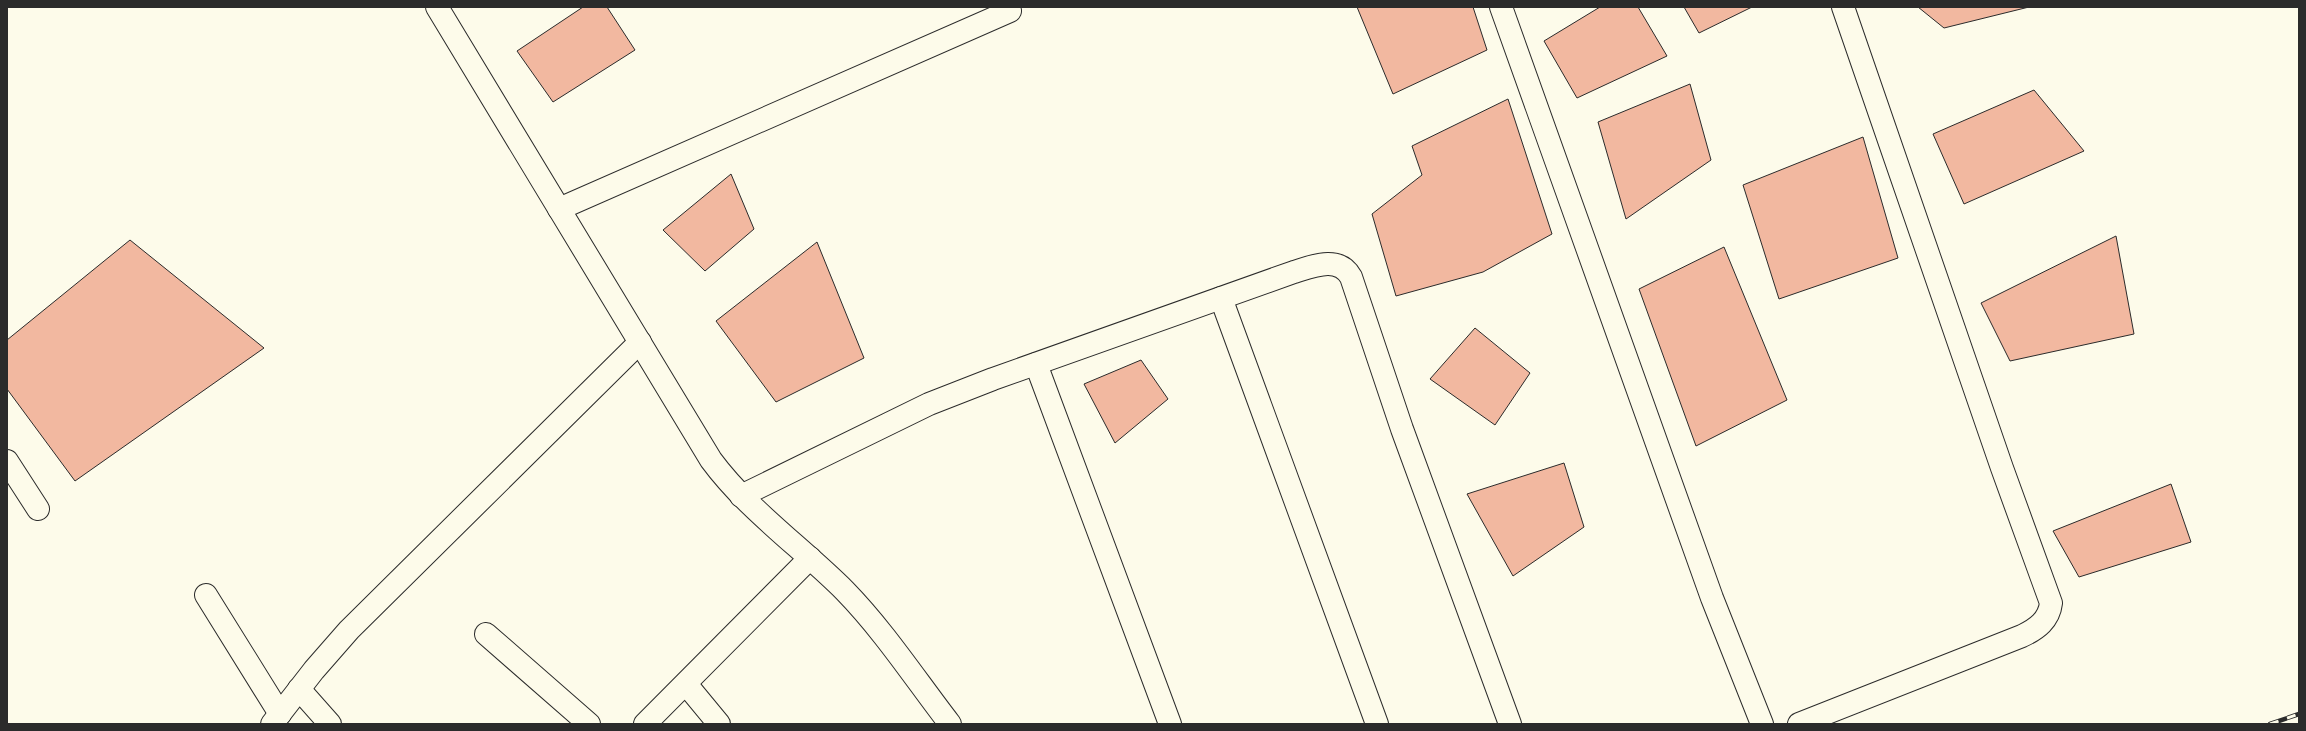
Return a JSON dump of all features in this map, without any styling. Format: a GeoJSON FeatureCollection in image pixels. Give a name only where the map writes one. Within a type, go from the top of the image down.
{"type":"FeatureCollection","features":[{"type":"Feature","properties":{"kind":"street"},"geometry":{"type":"LineString","coordinates":[[437,7],[711,460],[741,496],[810,558],[860,608],[950,724]]}},
{"type":"Feature","properties":{"kind":"street"},"geometry":{"type":"LineString","coordinates":[[1501,7],[1712,598],[1762,724]]}},
{"type":"Feature","properties":{"kind":"street"},"geometry":{"type":"LineString","coordinates":[[1799,724],[2022,636],[2042,623],[2050,613],[2051,603],[2002,468],[1843,7]]}},
{"type":"Feature","properties":{"kind":"street"},"geometry":{"type":"LineString","coordinates":[[559,209],[1010,11]]}},
{"type":"Feature","properties":{"kind":"street"},"geometry":{"type":"LineString","coordinates":[[741,496],[929,404],[1036,364],[1316,264],[1337,264],[1348,272],[1402,430],[1510,724]]}},
{"type":"Feature","properties":{"kind":"street"},"geometry":{"type":"LineString","coordinates":[[1221,298],[1377,724]]}},
{"type":"Feature","properties":{"kind":"street"},"geometry":{"type":"LineString","coordinates":[[206,595],[276,719],[299,689],[349,630],[640,342]]}},
{"type":"Feature","properties":{"kind":"street"},"geometry":{"type":"LineString","coordinates":[[1036,364],[1170,724]]}},
{"type":"Feature","properties":{"kind":"street"},"geometry":{"type":"LineString","coordinates":[[7,461],[38,509]]}},
{"type":"Feature","properties":{"kind":"street"},"geometry":{"type":"LineString","coordinates":[[645,724],[810,558]]}},
{"type":"Feature","properties":{"kind":"street"},"geometry":{"type":"LineString","coordinates":[[486,634],[589,724]]}},
{"type":"Feature","properties":{"kind":"street"},"geometry":{"type":"LineString","coordinates":[[686,684],[719,724]]}},
{"type":"Feature","properties":{"kind":"street"},"geometry":{"type":"LineString","coordinates":[[299,689],[330,724]]}},
{"type":"Feature","properties":{"kind":"building"},"geometry":{"type":"Polygon","coordinates":[[[583,7],[607,7],[635,50],[553,102],[517,51],[583,7]]]}},
{"type":"Feature","properties":{"kind":"building"},"geometry":{"type":"Polygon","coordinates":[[[1357,7],[1473,7],[1487,50],[1393,94],[1357,7]]]}},
{"type":"Feature","properties":{"kind":"building"},"geometry":{"type":"Polygon","coordinates":[[[1600,7],[1638,7],[1667,56],[1577,98],[1544,41],[1600,7]]]}},
{"type":"Feature","properties":{"kind":"building"},"geometry":{"type":"Polygon","coordinates":[[[1684,7],[1752,7],[1699,33],[1684,7]]]}},
{"type":"Feature","properties":{"kind":"building"},"geometry":{"type":"Polygon","coordinates":[[[1918,7],[2029,7],[1944,28],[1918,7]]]}},
{"type":"Feature","properties":{"kind":"building"},"geometry":{"type":"Polygon","coordinates":[[[1690,84],[1711,160],[1626,219],[1598,122],[1690,84]]]}},
{"type":"Feature","properties":{"kind":"building"},"geometry":{"type":"Polygon","coordinates":[[[2034,90],[2084,151],[1964,204],[1933,134],[2034,90]]]}},
{"type":"Feature","properties":{"kind":"building"},"geometry":{"type":"Polygon","coordinates":[[[1508,99],[1552,234],[1483,272],[1396,296],[1372,214],[1422,175],[1412,146],[1508,99]]]}},
{"type":"Feature","properties":{"kind":"building"},"geometry":{"type":"Polygon","coordinates":[[[1863,137],[1898,258],[1779,299],[1743,185],[1863,137]]]}},
{"type":"Feature","properties":{"kind":"building"},"geometry":{"type":"Polygon","coordinates":[[[731,174],[754,229],[705,271],[663,230],[731,174]]]}},
{"type":"Feature","properties":{"kind":"building"},"geometry":{"type":"Polygon","coordinates":[[[2116,236],[2134,334],[2010,361],[1981,303],[2116,236]]]}},
{"type":"Feature","properties":{"kind":"building"},"geometry":{"type":"Polygon","coordinates":[[[130,240],[264,348],[75,481],[7,389],[7,340],[130,240]]]}},
{"type":"Feature","properties":{"kind":"building"},"geometry":{"type":"Polygon","coordinates":[[[817,242],[864,358],[776,402],[716,321],[817,242]]]}},
{"type":"Feature","properties":{"kind":"building"},"geometry":{"type":"Polygon","coordinates":[[[1724,247],[1787,400],[1696,446],[1639,289],[1724,247]]]}},
{"type":"Feature","properties":{"kind":"building"},"geometry":{"type":"Polygon","coordinates":[[[1475,328],[1530,373],[1495,425],[1430,379],[1475,328]]]}},
{"type":"Feature","properties":{"kind":"building"},"geometry":{"type":"Polygon","coordinates":[[[1141,360],[1168,399],[1115,443],[1084,384],[1141,360]]]}},
{"type":"Feature","properties":{"kind":"building"},"geometry":{"type":"Polygon","coordinates":[[[1564,463],[1584,527],[1513,576],[1467,494],[1564,463]]]}},
{"type":"Feature","properties":{"kind":"building"},"geometry":{"type":"Polygon","coordinates":[[[2171,484],[2191,542],[2079,577],[2053,531],[2171,484]]]}},
{"type":"Feature","properties":{"kind":"railway"},"geometry":{"type":"LineString","coordinates":[[2270,724],[2299,714]]}}]}
